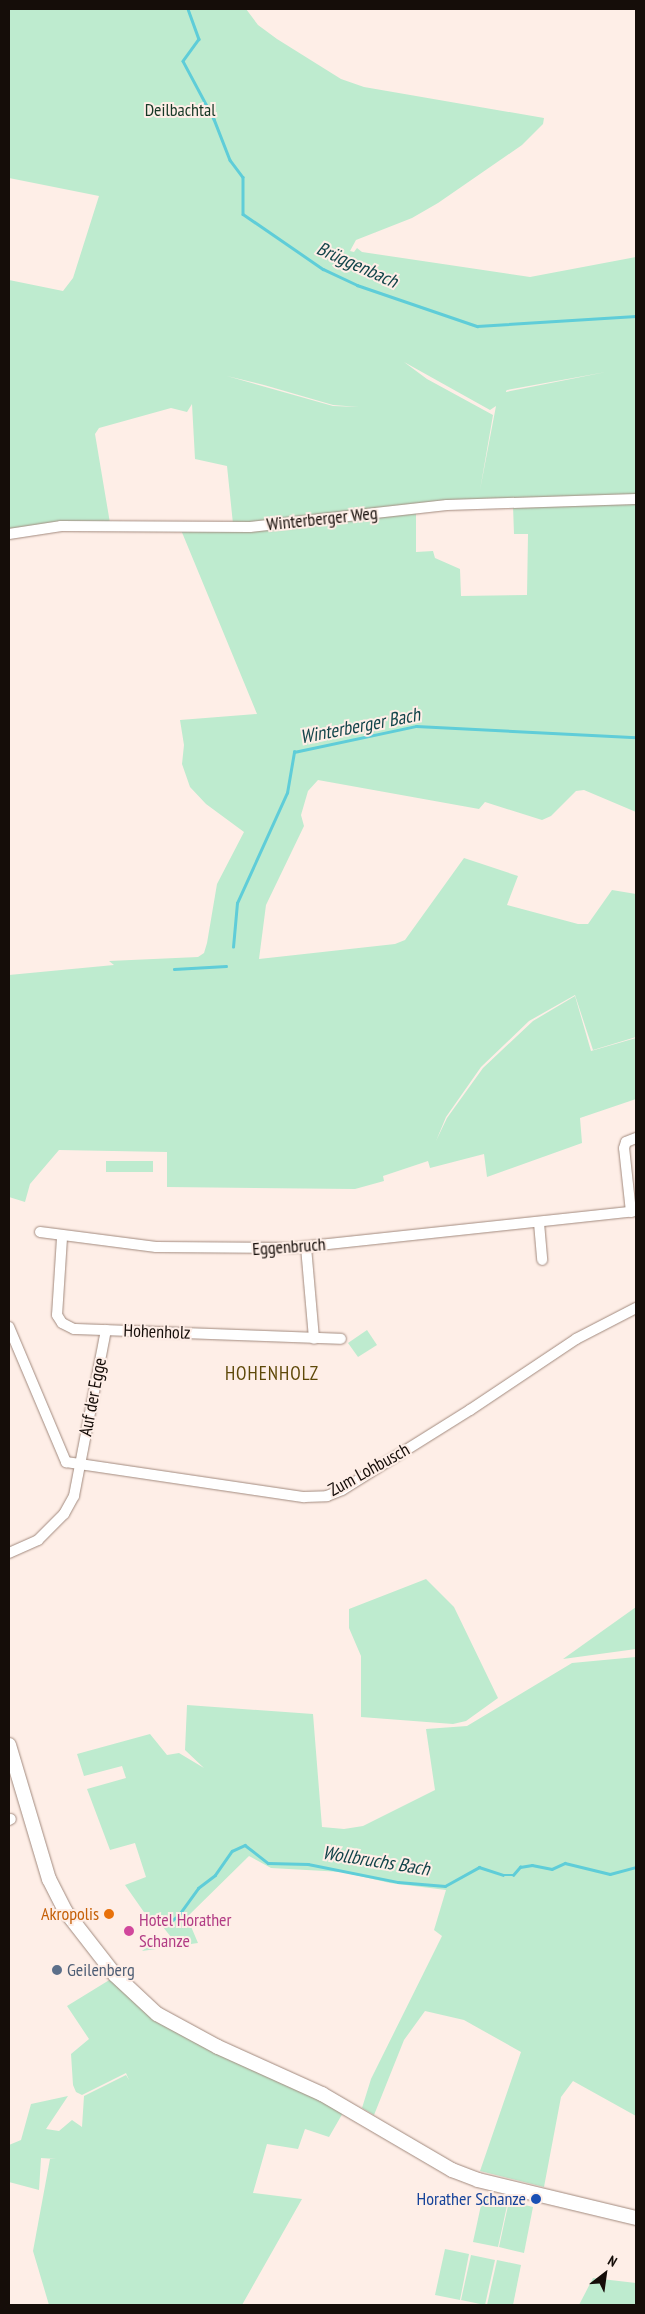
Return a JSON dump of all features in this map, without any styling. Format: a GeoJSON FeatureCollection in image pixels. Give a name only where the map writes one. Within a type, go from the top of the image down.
{"type":"FeatureCollection","features":[{"type":"Feature","properties":{"kind":"main road"},"geometry":{"type":"LineString","coordinates":[[9,1745],[49,1879],[74,1925],[115,1975],[157,2014],[188,2032],[322,2094],[452,2170],[478,2180],[636,2218]]}},
{"type":"Feature","properties":{"kind":"street","name":"Winterberger Weg"},"geometry":{"type":"LineString","coordinates":[[9,534],[62,526],[250,527],[447,505],[636,499]]}},
{"type":"Feature","properties":{"kind":"street"},"geometry":{"type":"LineString","coordinates":[[633,1211],[624,1148],[626,1142],[636,1138]]}},
{"type":"Feature","properties":{"kind":"street","name":"Eggenbruch"},"geometry":{"type":"LineString","coordinates":[[40,1232],[62,1238],[189,1249],[306,1247],[539,1223],[633,1211]]}},
{"type":"Feature","properties":{"kind":"street"},"geometry":{"type":"LineString","coordinates":[[539,1223],[542,1260]]}},
{"type":"Feature","properties":{"kind":"street","name":"Hohenholz"},"geometry":{"type":"LineString","coordinates":[[62,1238],[58,1315],[62,1323],[74,1328],[340,1339]]}},
{"type":"Feature","properties":{"kind":"street"},"geometry":{"type":"LineString","coordinates":[[306,1247],[314,1339]]}},
{"type":"Feature","properties":{"kind":"street","name":"Zum Lohbusch"},"geometry":{"type":"LineString","coordinates":[[9,1327],[66,1462],[282,1496],[327,1496],[400,1454],[576,1339],[636,1308]]}},
{"type":"Feature","properties":{"kind":"street","name":"Auf der Egge"},"geometry":{"type":"LineString","coordinates":[[9,1553],[38,1540],[64,1514],[74,1496],[106,1330]]}},
{"type":"Feature","properties":{"kind":"green space","name":"Deilbachtal"},"geometry":{"type":"Polygon","coordinates":[[[9,9],[246,9],[258,25],[277,39],[341,79],[364,87],[544,118],[543,124],[522,145],[438,203],[412,218],[356,240],[350,251],[354,252],[357,248],[362,252],[530,277],[636,257],[636,496],[478,499],[233,524],[227,466],[195,459],[192,404],[187,412],[171,408],[99,428],[95,434],[110,523],[9,531],[9,280],[63,291],[73,278],[99,196],[9,178],[9,9]],[[404,362],[427,379],[493,415],[480,490],[496,406],[490,410],[404,362]],[[606,372],[507,390],[506,392],[606,372]],[[227,376],[333,406],[359,407],[333,405],[227,376]]]}},
{"type":"Feature","properties":{"kind":"green space"},"geometry":{"type":"Polygon","coordinates":[[[636,503],[636,812],[584,790],[576,791],[551,816],[542,820],[485,802],[479,809],[318,780],[308,791],[301,815],[304,826],[266,905],[259,959],[395,944],[405,940],[464,858],[518,876],[507,905],[578,924],[588,924],[612,890],[636,894],[636,1037],[593,1050],[575,995],[529,1021],[481,1067],[446,1117],[436,1141],[447,1118],[483,1068],[533,1021],[575,996],[591,1051],[636,1038],[636,1099],[580,1118],[582,1143],[487,1177],[484,1154],[430,1168],[428,1161],[383,1176],[384,1181],[355,1189],[167,1187],[167,1152],[59,1150],[30,1184],[25,1202],[9,1197],[9,975],[114,965],[109,961],[198,957],[204,953],[207,943],[217,884],[244,832],[206,804],[190,787],[182,764],[184,745],[180,720],[257,714],[181,530],[296,528],[416,512],[416,552],[433,551],[435,558],[460,569],[461,596],[527,595],[528,534],[514,534],[513,506],[636,503]]]}},
{"type":"Feature","properties":{"kind":"green space"},"geometry":{"type":"Polygon","coordinates":[[[106,1161],[153,1161],[153,1172],[106,1172],[106,1161]]]}},
{"type":"Feature","properties":{"kind":"green space"},"geometry":{"type":"Polygon","coordinates":[[[367,1330],[377,1345],[358,1357],[348,1343],[367,1330]]]}},
{"type":"Feature","properties":{"kind":"green space"},"geometry":{"type":"Polygon","coordinates":[[[426,1579],[454,1607],[498,1698],[466,1721],[453,1724],[361,1717],[361,1656],[349,1628],[349,1609],[426,1579]]]}},
{"type":"Feature","properties":{"kind":"green space"},"geometry":{"type":"Polygon","coordinates":[[[636,1607],[636,1649],[563,1659],[636,1607]]]}},
{"type":"Feature","properties":{"kind":"green space"},"geometry":{"type":"Polygon","coordinates":[[[636,1657],[636,2116],[573,2081],[561,2097],[544,2187],[480,2171],[521,2052],[464,2020],[425,2011],[404,2040],[374,2115],[362,2108],[371,2079],[442,1936],[434,1930],[446,1890],[390,1883],[342,1872],[271,1868],[249,1856],[187,1917],[198,1943],[142,1951],[157,1940],[161,1944],[171,1937],[159,1922],[153,1925],[125,1885],[146,1877],[135,1843],[110,1850],[87,1789],[126,1778],[122,1766],[84,1776],[77,1754],[150,1734],[167,1755],[179,1753],[204,1768],[185,1750],[187,1705],[313,1714],[322,1827],[344,1829],[363,1826],[435,1790],[426,1729],[467,1726],[572,1663],[636,1657]]]}},
{"type":"Feature","properties":{"kind":"green space"},"geometry":{"type":"Polygon","coordinates":[[[111,1979],[129,1995],[344,2111],[329,2137],[305,2129],[298,2149],[267,2144],[253,2193],[302,2199],[242,2305],[49,2305],[33,2251],[50,2159],[56,2159],[41,2158],[39,2190],[9,2182],[9,2145],[21,2140],[31,2104],[68,2096],[46,2129],[59,2131],[72,2120],[82,2127],[84,2096],[126,2075],[129,2080],[126,2073],[82,2095],[76,2092],[73,2085],[71,2054],[89,2039],[67,2006],[111,1979]]]}},
{"type":"Feature","properties":{"kind":"green space"},"geometry":{"type":"Polygon","coordinates":[[[483,2196],[508,2201],[498,2247],[473,2242],[483,2196]]]}},
{"type":"Feature","properties":{"kind":"green space"},"geometry":{"type":"Polygon","coordinates":[[[509,2201],[533,2207],[524,2253],[499,2247],[509,2201]]]}},
{"type":"Feature","properties":{"kind":"green space"},"geometry":{"type":"Polygon","coordinates":[[[445,2249],[469,2254],[460,2300],[435,2295],[445,2249]]]}},
{"type":"Feature","properties":{"kind":"green space"},"geometry":{"type":"Polygon","coordinates":[[[471,2255],[495,2260],[485,2305],[461,2300],[471,2255]]]}},
{"type":"Feature","properties":{"kind":"green space"},"geometry":{"type":"Polygon","coordinates":[[[497,2260],[521,2265],[513,2305],[487,2305],[497,2260]]]}},
{"type":"Feature","properties":{"kind":"green space"},"geometry":{"type":"Polygon","coordinates":[[[593,2278],[636,2283],[636,2304],[579,2305],[593,2278]]]}},
{"type":"Feature","properties":{"kind":"waterway","name":"Brüggenbach"},"geometry":{"type":"LineString","coordinates":[[188,9],[199,39],[183,61],[214,119],[230,160],[243,177],[243,214],[323,269],[357,285],[477,326],[636,316]]}},
{"type":"Feature","properties":{"kind":"waterway","name":"Winterberger Bach"},"geometry":{"type":"LineString","coordinates":[[233,947],[237,903],[287,793],[294,752],[416,726],[636,737]]}},
{"type":"Feature","properties":{"kind":"waterway","name":"Winterberger Bach"},"geometry":{"type":"LineString","coordinates":[[174,969],[226,966]]}},
{"type":"Feature","properties":{"kind":"waterway","name":"Wollbruchs Bach"},"geometry":{"type":"LineString","coordinates":[[168,1923],[178,1916],[198,1888],[215,1875],[232,1851],[245,1845],[268,1863],[308,1864],[398,1882],[445,1886],[479,1867],[503,1875],[513,1875],[520,1867],[532,1865],[552,1869],[565,1863],[610,1874],[636,1867]]}},
{"type":"Feature","properties":{"kind":"place","name":"Akropolis"},"geometry":{"type":"Point","coordinates":[109,1914]}},
{"type":"Feature","properties":{"kind":"place","name":"Hotel Horather Schanze"},"geometry":{"type":"Point","coordinates":[129,1931]}},
{"type":"Feature","properties":{"kind":"place","name":"Geilenberg"},"geometry":{"type":"Point","coordinates":[57,1970]}},
{"type":"Feature","properties":{"kind":"place","name":"Horather Schanze"},"geometry":{"type":"Point","coordinates":[536,2199]}},
{"type":"Feature","properties":{"kind":"district","name":"HOHENHOLZ"},"geometry":{"type":"Point","coordinates":[272,1374]}}]}
